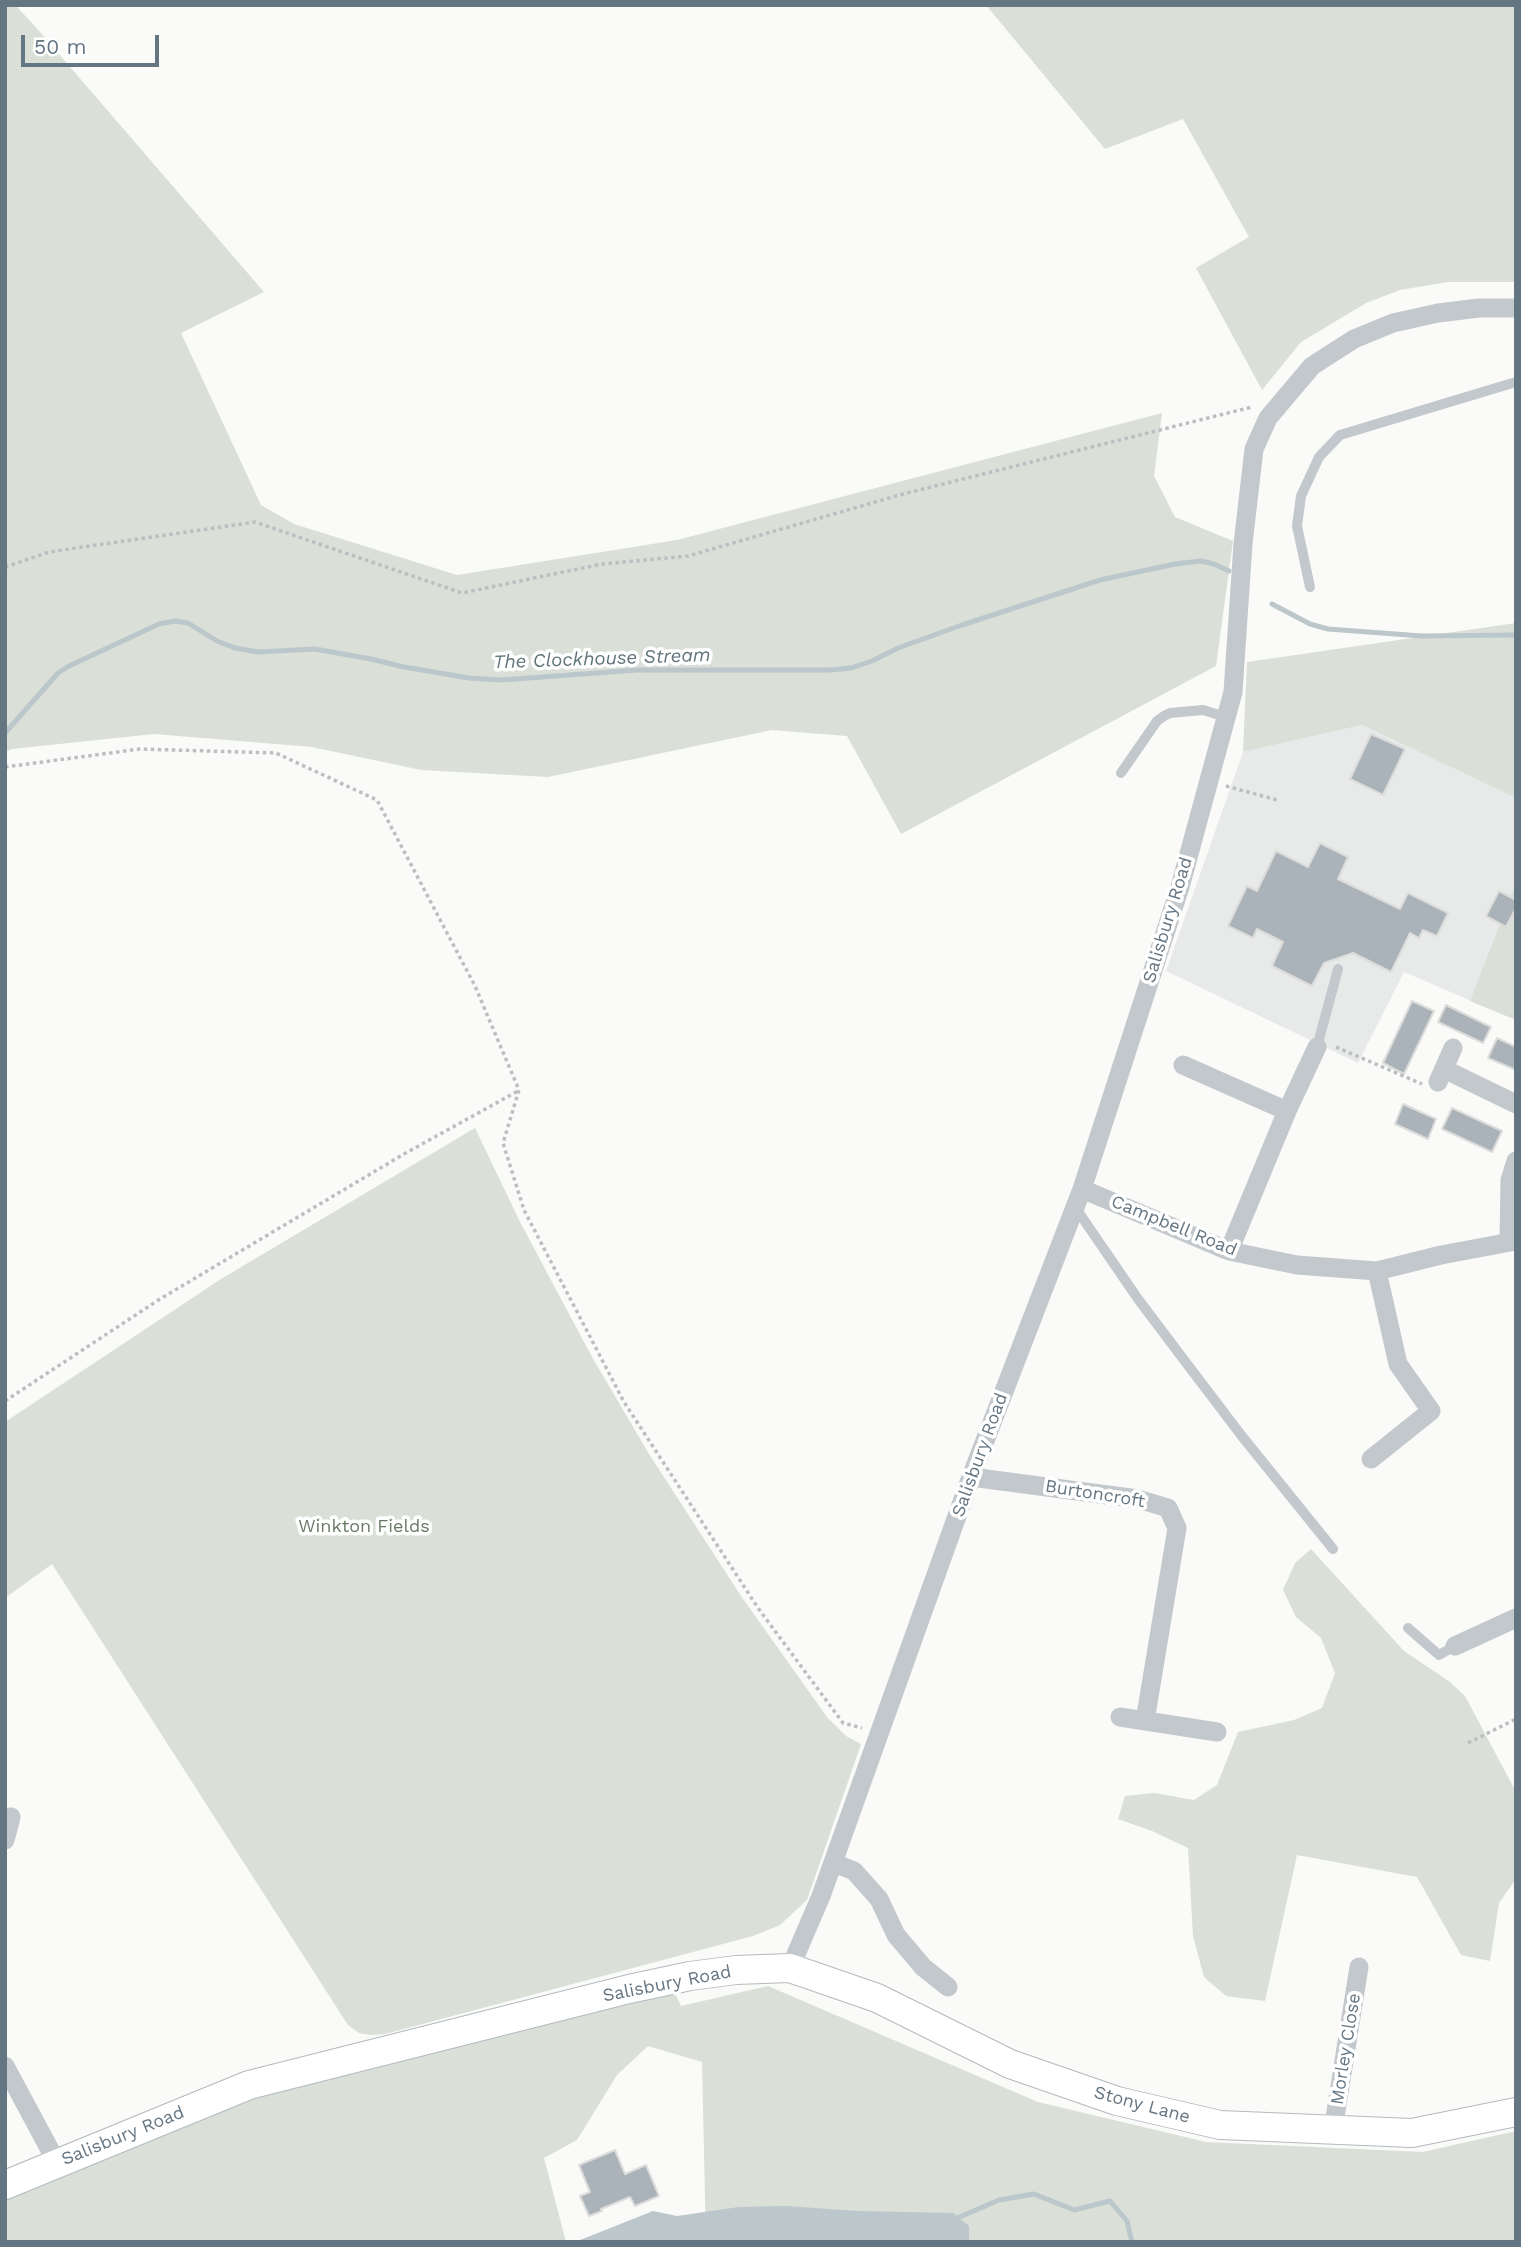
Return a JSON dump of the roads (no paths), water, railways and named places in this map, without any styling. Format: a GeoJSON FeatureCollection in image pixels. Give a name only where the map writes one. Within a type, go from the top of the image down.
{"type":"FeatureCollection","features":[{"type":"Feature","properties":{"kind":"main road","name":"Stony Lane"},"geometry":{"type":"LineString","coordinates":[[789,1968],[877,1998],[1010,2064],[1117,2101],[1220,2125],[1412,2133],[1516,2112]]}},
{"type":"Feature","properties":{"kind":"main road","name":"Salisbury Road"},"geometry":{"type":"LineString","coordinates":[[5,2185],[249,2085],[629,1989],[690,1976],[736,1970],[789,1968]]}},
{"type":"Feature","properties":{"kind":"street","name":"Salisbury Road"},"geometry":{"type":"LineString","coordinates":[[789,1968],[834,1863],[971,1476],[1078,1197],[1180,887],[1233,692],[1243,544],[1254,449],[1268,418],[1312,366],[1354,339],[1393,323],[1438,313],[1479,308],[1516,308]]}},
{"type":"Feature","properties":{"kind":"street"},"geometry":{"type":"LineString","coordinates":[[1229,1251],[1318,1043]]}},
{"type":"Feature","properties":{"kind":"street"},"geometry":{"type":"LineString","coordinates":[[1453,1048],[1441,1075],[1516,1104]]}},
{"type":"Feature","properties":{"kind":"street"},"geometry":{"type":"LineString","coordinates":[[1183,1065],[1287,1111]]}},
{"type":"Feature","properties":{"kind":"street"},"geometry":{"type":"LineString","coordinates":[[1512,1241],[1510,1180],[1516,1161]]}},
{"type":"Feature","properties":{"kind":"street","name":"Campbell Road"},"geometry":{"type":"LineString","coordinates":[[1078,1197],[1229,1251],[1297,1265],[1377,1271],[1512,1241]]}},
{"type":"Feature","properties":{"kind":"street"},"geometry":{"type":"LineString","coordinates":[[1371,1459],[1431,1411],[1398,1364],[1377,1271]]}},
{"type":"Feature","properties":{"kind":"street","name":"Burtoncroft"},"geometry":{"type":"LineString","coordinates":[[971,1476],[1138,1499],[1168,1508],[1177,1528],[1144,1721]]}},
{"type":"Feature","properties":{"kind":"street"},"geometry":{"type":"LineString","coordinates":[[1455,1646],[1516,1618]]}},
{"type":"Feature","properties":{"kind":"street"},"geometry":{"type":"LineString","coordinates":[[1120,1717],[1217,1732]]}},
{"type":"Feature","properties":{"kind":"street"},"geometry":{"type":"LineString","coordinates":[[5,1840],[11,1817]]}},
{"type":"Feature","properties":{"kind":"street"},"geometry":{"type":"LineString","coordinates":[[834,1863],[854,1871],[879,1899],[896,1935],[923,1967],[948,1987]]}},
{"type":"Feature","properties":{"kind":"street","name":"Morley Close"},"geometry":{"type":"LineString","coordinates":[[1333,2130],[1359,1967]]}},
{"type":"Feature","properties":{"kind":"street"},"geometry":{"type":"LineString","coordinates":[[5,2066],[57,2163]]}},
{"type":"Feature","properties":{"kind":"lane"},"geometry":{"type":"LineString","coordinates":[[1310,587],[1297,526],[1301,496],[1320,457],[1340,435],[1516,382]]}},
{"type":"Feature","properties":{"kind":"lane"},"geometry":{"type":"LineString","coordinates":[[1121,774],[1150,730],[1164,716],[1203,710],[1226,717]]}},
{"type":"Feature","properties":{"kind":"lane"},"geometry":{"type":"LineString","coordinates":[[1318,1043],[1338,970]]}},
{"type":"Feature","properties":{"kind":"lane"},"geometry":{"type":"LineString","coordinates":[[1078,1197],[1152,1318],[1241,1435],[1333,1549]]}},
{"type":"Feature","properties":{"kind":"lane"},"geometry":{"type":"LineString","coordinates":[[1408,1628],[1439,1655],[1455,1646]]}},
{"type":"Feature","properties":{"kind":"waterway","name":"The Clockhouse Stream"},"geometry":{"type":"LineString","coordinates":[[5,733],[58,673],[159,624],[175,621],[188,623],[217,641],[235,648],[258,652],[315,649],[469,678],[501,680],[638,670],[830,670],[851,668],[962,625],[1100,580],[1201,561],[1229,571]]}},
{"type":"Feature","properties":{"kind":"waterway","name":"The Clockhouse Stream"},"geometry":{"type":"LineString","coordinates":[[1272,604],[1310,624],[1328,629],[1422,636],[1516,635]]}},
{"type":"Feature","properties":{"kind":"waterway"},"geometry":{"type":"LineString","coordinates":[[955,2219],[999,2200],[1034,2194],[1074,2210],[1110,2201],[1127,2221],[1132,2242]]}},
{"type":"Feature","properties":{"kind":"park label","name":"Winkton Fields"},"geometry":{"type":"Point","coordinates":[364,1527]}}]}
